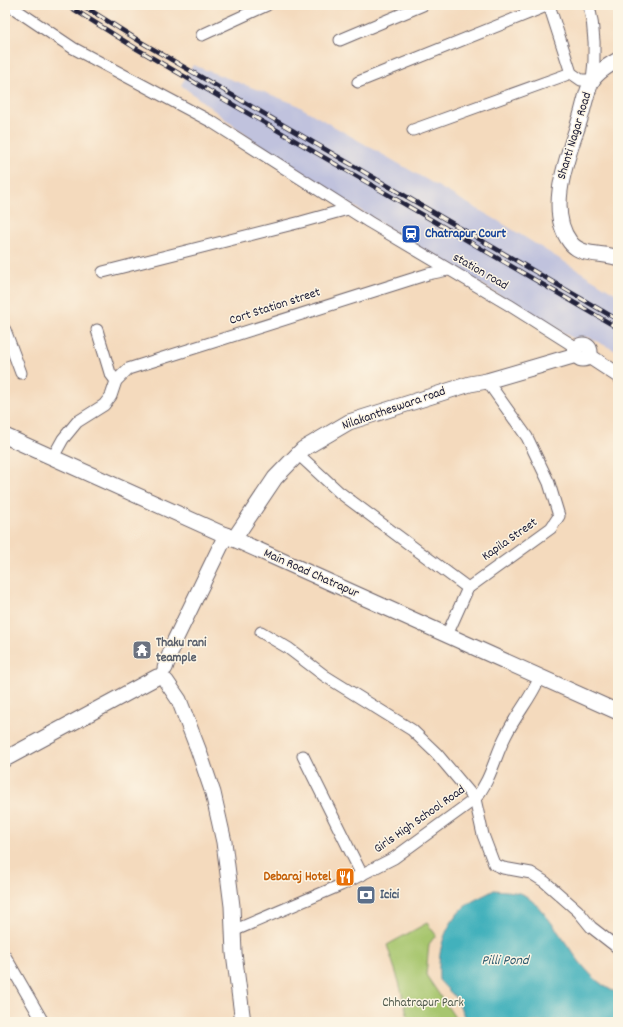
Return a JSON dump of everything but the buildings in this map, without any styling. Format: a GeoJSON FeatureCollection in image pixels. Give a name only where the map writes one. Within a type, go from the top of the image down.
{"type":"FeatureCollection","features":[{"type":"Feature","properties":{"kind":"street","name":"station road"},"geometry":{"type":"LineString","coordinates":[[9,5],[73,48],[212,122],[348,209],[509,305],[583,353]]}},
{"type":"Feature","properties":{"kind":"street"},"geometry":{"type":"LineString","coordinates":[[202,35],[266,5]]}},
{"type":"Feature","properties":{"kind":"street"},"geometry":{"type":"LineString","coordinates":[[340,40],[422,5]]}},
{"type":"Feature","properties":{"kind":"street"},"geometry":{"type":"LineString","coordinates":[[358,82],[549,5],[571,74],[581,80],[592,80],[595,45],[589,5]]}},
{"type":"Feature","properties":{"kind":"street","name":"Shanti Nagar Road"},"geometry":{"type":"LineString","coordinates":[[618,60],[609,65],[592,80],[565,161],[559,188],[562,230],[571,244],[584,251],[618,258]]}},
{"type":"Feature","properties":{"kind":"street"},"geometry":{"type":"LineString","coordinates":[[413,130],[571,74]]}},
{"type":"Feature","properties":{"kind":"street"},"geometry":{"type":"LineString","coordinates":[[103,272],[348,209]]}},
{"type":"Feature","properties":{"kind":"street","name":"Cort Station street"},"geometry":{"type":"LineString","coordinates":[[116,381],[128,369],[428,274],[448,270]]}},
{"type":"Feature","properties":{"kind":"street"},"geometry":{"type":"LineString","coordinates":[[5,330],[21,373]]}},
{"type":"Feature","properties":{"kind":"street"},"geometry":{"type":"LineString","coordinates":[[54,458],[63,439],[77,422],[104,405],[111,396],[116,381],[110,373],[97,330]]}},
{"type":"Feature","properties":{"kind":"street"},"geometry":{"type":"LineString","coordinates":[[583,353],[618,368]]}},
{"type":"Feature","properties":{"kind":"street"},"geometry":{"type":"LineString","coordinates":[[583,353],[618,375]]}},
{"type":"Feature","properties":{"kind":"street","name":"Nilakantheswara road"},"geometry":{"type":"LineString","coordinates":[[163,676],[175,640],[230,537],[274,478],[303,449],[349,422],[470,384],[487,381],[583,353]]}},
{"type":"Feature","properties":{"kind":"street","name":"Kapila Street"},"geometry":{"type":"LineString","coordinates":[[468,588],[551,528],[559,516],[549,483],[527,437],[487,381]]}},
{"type":"Feature","properties":{"kind":"street","name":"Main Road Chatrapur"},"geometry":{"type":"LineString","coordinates":[[5,436],[618,712]]}},
{"type":"Feature","properties":{"kind":"street"},"geometry":{"type":"LineString","coordinates":[[298,454],[339,492],[468,588],[447,635]]}},
{"type":"Feature","properties":{"kind":"street"},"geometry":{"type":"LineString","coordinates":[[261,632],[288,648],[325,676],[412,730],[436,754],[475,799],[483,836],[494,864],[503,868],[531,874],[538,878],[578,911],[591,927],[616,942]]}},
{"type":"Feature","properties":{"kind":"street"},"geometry":{"type":"LineString","coordinates":[[5,759],[163,676],[179,700],[213,793],[224,842],[243,1022]]}},
{"type":"Feature","properties":{"kind":"street","name":"Girls High School Road"},"geometry":{"type":"LineString","coordinates":[[233,930],[308,900],[362,875],[394,858],[475,799],[484,789],[506,736],[535,689],[540,677]]}},
{"type":"Feature","properties":{"kind":"street"},"geometry":{"type":"LineString","coordinates":[[303,756],[362,875]]}},
{"type":"Feature","properties":{"kind":"street"},"geometry":{"type":"LineString","coordinates":[[5,956],[43,1022]]}},
{"type":"Feature","properties":{"kind":"shaded area"},"geometry":{"type":"Polygon","coordinates":[[[193,65],[295,104],[500,222],[618,295],[618,352],[588,337],[574,339],[410,242],[264,149],[181,85],[193,65]]]}},
{"type":"Feature","properties":{"kind":"green space","name":"Chhatrapur Park"},"geometry":{"type":"Polygon","coordinates":[[[427,923],[436,935],[429,944],[426,975],[458,1022],[409,1022],[399,982],[387,945],[427,923]]]}},
{"type":"Feature","properties":{"kind":"water","name":"Pilli Pond"},"geometry":{"type":"Polygon","coordinates":[[[494,890],[523,894],[538,907],[550,920],[592,976],[604,986],[618,993],[618,1022],[467,1022],[455,997],[439,980],[439,960],[446,933],[455,917],[465,906],[494,890]]]}},
{"type":"Feature","properties":{"kind":"railway"},"geometry":{"type":"LineString","coordinates":[[67,5],[137,49],[618,328]]}},
{"type":"Feature","properties":{"kind":"railway"},"geometry":{"type":"LineString","coordinates":[[82,5],[141,42],[618,320]]}},
{"type":"Feature","properties":{"kind":"place","name":"Chatrapur Court"},"geometry":{"type":"Point","coordinates":[411,234]}},
{"type":"Feature","properties":{"kind":"place","name":"Thaku rani teample"},"geometry":{"type":"Point","coordinates":[142,650]}},
{"type":"Feature","properties":{"kind":"place","name":"Debaraj Hotel"},"geometry":{"type":"Point","coordinates":[345,877]}},
{"type":"Feature","properties":{"kind":"place","name":"Icici"},"geometry":{"type":"Point","coordinates":[366,895]}}]}
